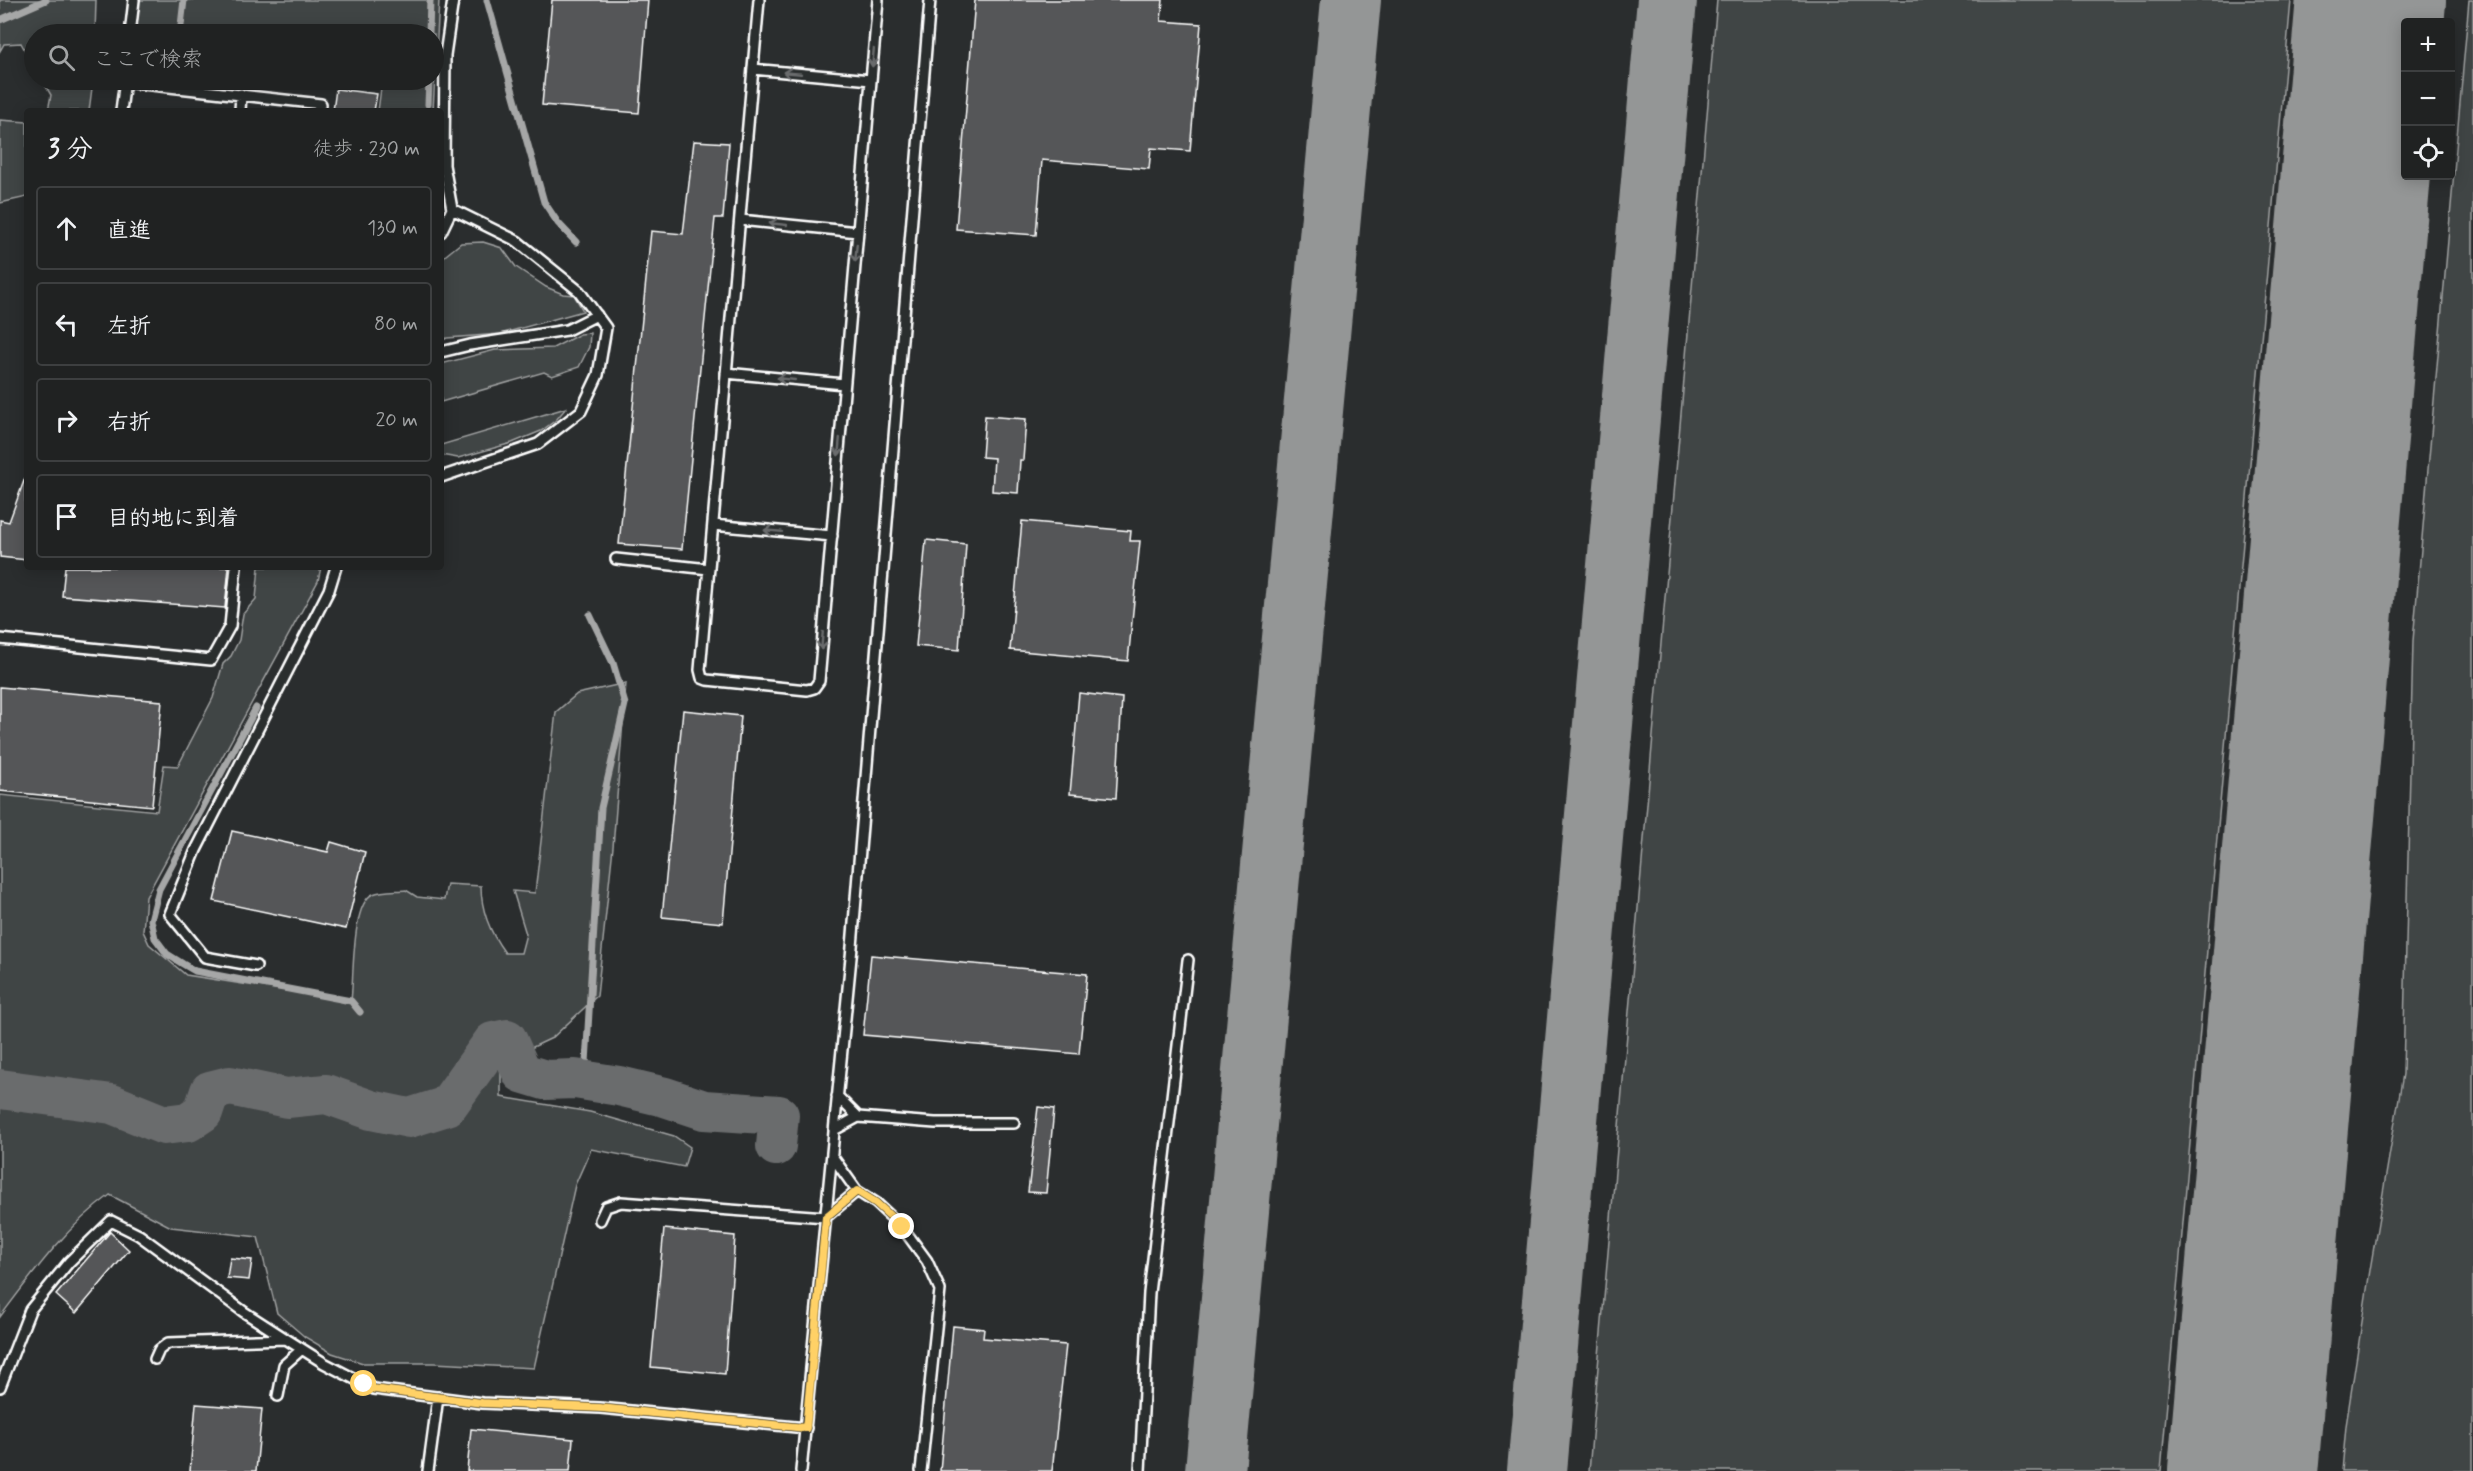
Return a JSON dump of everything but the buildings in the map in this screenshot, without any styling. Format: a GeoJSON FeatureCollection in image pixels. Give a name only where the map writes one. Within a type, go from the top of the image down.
{"type":"FeatureCollection","features":[{"type":"Feature","properties":{"kind":"lane"},"geometry":{"type":"LineString","coordinates":[[131,24],[134,0]]}},
{"type":"Feature","properties":{"kind":"lane"},"geometry":{"type":"LineString","coordinates":[[444,226],[452,209],[444,165],[445,55],[453,0]]}},
{"type":"Feature","properties":{"kind":"lane"},"geometry":{"type":"LineString","coordinates":[[759,0],[700,670],[702,678],[707,680],[796,689],[814,688],[819,681],[878,0]]}},
{"type":"Feature","properties":{"kind":"lane"},"geometry":{"type":"LineString","coordinates":[[801,1471],[853,935],[930,0]]}},
{"type":"Feature","properties":{"kind":"lane"},"geometry":{"type":"LineString","coordinates":[[753,69],[871,80]]}},
{"type":"Feature","properties":{"kind":"lane"},"geometry":{"type":"LineString","coordinates":[[121,108],[123,90]]}},
{"type":"Feature","properties":{"kind":"lane"},"geometry":{"type":"LineString","coordinates":[[205,90],[321,104]]}},
{"type":"Feature","properties":{"kind":"lane"},"geometry":{"type":"LineString","coordinates":[[240,108],[241,94]]}},
{"type":"Feature","properties":{"kind":"lane"},"geometry":{"type":"LineString","coordinates":[[444,476],[538,444],[581,411],[598,375],[606,328],[579,291],[517,241],[452,209]]}},
{"type":"Feature","properties":{"kind":"lane"},"geometry":{"type":"LineString","coordinates":[[740,220],[858,232]]}},
{"type":"Feature","properties":{"kind":"lane"},"geometry":{"type":"LineString","coordinates":[[444,351],[567,330],[597,315]]}},
{"type":"Feature","properties":{"kind":"lane"},"geometry":{"type":"LineString","coordinates":[[726,373],[844,384]]}},
{"type":"Feature","properties":{"kind":"lane"},"geometry":{"type":"LineString","coordinates":[[712,525],[832,536]]}},
{"type":"Feature","properties":{"kind":"lane"},"geometry":{"type":"LineString","coordinates":[[616,559],[709,569]]}},
{"type":"Feature","properties":{"kind":"lane"},"geometry":{"type":"LineString","coordinates":[[0,639],[211,660],[230,626],[236,570]]}},
{"type":"Feature","properties":{"kind":"lane"},"geometry":{"type":"LineString","coordinates":[[256,966],[205,957],[170,914],[196,850],[329,590],[335,570]]}},
{"type":"Feature","properties":{"kind":"lane"},"geometry":{"type":"LineString","coordinates":[[1140,1471],[1149,1293],[1188,960]]}},
{"type":"Feature","properties":{"kind":"lane"},"geometry":{"type":"LineString","coordinates":[[837,1096],[858,1117]]}},
{"type":"Feature","properties":{"kind":"lane"},"geometry":{"type":"LineString","coordinates":[[834,1130],[858,1117],[935,1123],[1014,1123]]}},
{"type":"Feature","properties":{"kind":"lane"},"geometry":{"type":"LineString","coordinates":[[832,1156],[857,1191],[876,1203],[902,1227],[927,1261],[940,1290],[921,1471]]}},
{"type":"Feature","properties":{"kind":"lane"},"geometry":{"type":"LineString","coordinates":[[600,1220],[606,1207],[621,1202],[826,1217],[857,1191]]}},
{"type":"Feature","properties":{"kind":"lane"},"geometry":{"type":"LineString","coordinates":[[0,1387],[30,1310],[69,1262],[111,1221],[139,1235],[244,1312],[302,1349],[374,1389],[482,1403],[600,1408],[806,1428]]}},
{"type":"Feature","properties":{"kind":"lane"},"geometry":{"type":"LineString","coordinates":[[155,1359],[159,1350],[168,1343],[286,1338]]}},
{"type":"Feature","properties":{"kind":"lane"},"geometry":{"type":"LineString","coordinates":[[278,1396],[284,1365],[302,1349]]}},
{"type":"Feature","properties":{"kind":"lane"},"geometry":{"type":"LineString","coordinates":[[428,1471],[438,1397]]}},
{"type":"Feature","properties":{"kind":"shaded area"},"geometry":{"type":"Polygon","coordinates":[[[0,0],[96,0],[95,24],[24,24],[24,49],[21,43],[4,44],[0,51],[0,0]]]}},
{"type":"Feature","properties":{"kind":"shaded area"},"geometry":{"type":"Polygon","coordinates":[[[135,0],[439,0],[438,24],[133,24],[135,0]]]}},
{"type":"Feature","properties":{"kind":"shaded area"},"geometry":{"type":"Polygon","coordinates":[[[1717,0],[2291,0],[2161,1471],[1589,1471],[1717,0]]]}},
{"type":"Feature","properties":{"kind":"shaded area"},"geometry":{"type":"Polygon","coordinates":[[[2469,0],[2473,0],[2473,1471],[2342,1471],[2346,1426],[2403,1074],[2413,641],[2469,0]]]}},
{"type":"Feature","properties":{"kind":"shaded area"},"geometry":{"type":"Polygon","coordinates":[[[48,90],[92,90],[89,108],[49,108],[51,95],[48,90]]]}},
{"type":"Feature","properties":{"kind":"shaded area"},"geometry":{"type":"Polygon","coordinates":[[[381,90],[434,90],[433,108],[378,108],[381,90]]]}},
{"type":"Feature","properties":{"kind":"shaded area"},"geometry":{"type":"Polygon","coordinates":[[[0,120],[24,122],[24,198],[0,203],[0,120]]]}},
{"type":"Feature","properties":{"kind":"shaded area"},"geometry":{"type":"Polygon","coordinates":[[[483,242],[502,248],[516,267],[546,287],[563,294],[574,295],[583,311],[500,334],[444,340],[444,257],[461,243],[483,242]]]}},
{"type":"Feature","properties":{"kind":"shaded area"},"geometry":{"type":"Polygon","coordinates":[[[590,333],[589,347],[579,367],[552,376],[544,372],[444,401],[444,363],[495,350],[553,348],[580,334],[590,333]]]}},
{"type":"Feature","properties":{"kind":"shaded area"},"geometry":{"type":"Polygon","coordinates":[[[566,408],[556,420],[541,431],[512,443],[458,458],[444,456],[444,444],[566,408]]]}},
{"type":"Feature","properties":{"kind":"shaded area"},"geometry":{"type":"Polygon","coordinates":[[[259,570],[320,570],[318,581],[146,897],[143,931],[149,944],[186,975],[351,1001],[357,926],[366,900],[373,894],[385,891],[406,890],[417,897],[444,900],[447,884],[481,886],[485,913],[500,946],[505,953],[521,953],[526,934],[513,891],[535,893],[556,712],[577,694],[626,683],[613,847],[597,996],[552,1038],[501,1062],[501,1097],[590,1112],[674,1136],[690,1147],[684,1167],[591,1149],[575,1185],[534,1368],[434,1363],[363,1363],[332,1353],[305,1337],[277,1313],[258,1237],[171,1227],[110,1195],[65,1236],[0,1317],[0,795],[157,811],[164,765],[178,766],[213,698],[223,664],[231,656],[239,640],[243,614],[256,599],[259,570]]]}},
{"type":"Feature","properties":{"kind":"waterway"},"geometry":{"type":"LineString","coordinates":[[0,20],[46,0]]}},
{"type":"Feature","properties":{"kind":"waterway"},"geometry":{"type":"LineString","coordinates":[[181,24],[184,0]]}},
{"type":"Feature","properties":{"kind":"waterway"},"geometry":{"type":"LineString","coordinates":[[429,24],[430,0]]}},
{"type":"Feature","properties":{"kind":"waterway"},"geometry":{"type":"LineString","coordinates":[[487,0],[544,202],[558,223],[576,242]]}},
{"type":"Feature","properties":{"kind":"waterway"},"geometry":{"type":"LineString","coordinates":[[428,104],[429,90]]}},
{"type":"Feature","properties":{"kind":"waterway"},"geometry":{"type":"LineString","coordinates":[[585,1080],[601,808],[625,704],[613,663],[590,615]]}},
{"type":"Feature","properties":{"kind":"waterway"},"geometry":{"type":"LineString","coordinates":[[256,708],[159,889],[151,920],[155,938],[167,954],[195,971],[351,1001],[360,1012]]}},
{"type":"Feature","properties":{"kind":"waterway"},"geometry":{"type":"LineString","coordinates":[[0,1089],[112,1104],[164,1125],[188,1122],[203,1112],[210,1091],[230,1086],[287,1098],[326,1094],[371,1110],[409,1118],[447,1106],[493,1042],[507,1039],[522,1073],[545,1080],[575,1079],[619,1086],[665,1097],[704,1110],[779,1115],[776,1146]]}},
{"type":"Feature","properties":{"kind":"taxiway"},"geometry":{"type":"LineString","coordinates":[[1215,1471],[1351,0]]}},
{"type":"Feature","properties":{"kind":"taxiway"},"geometry":{"type":"LineString","coordinates":[[1537,1471],[1667,0]]}},
{"type":"Feature","properties":{"kind":"runway"},"geometry":{"type":"LineString","coordinates":[[2243,1471],[2371,0]]}},
{"type":"Feature","properties":{"kind":"route"},"geometry":{"type":"LineString","coordinates":[[364,1384],[374,1389],[482,1403],[600,1408],[806,1428],[826,1217],[857,1191],[876,1203],[902,1227]]}}]}
